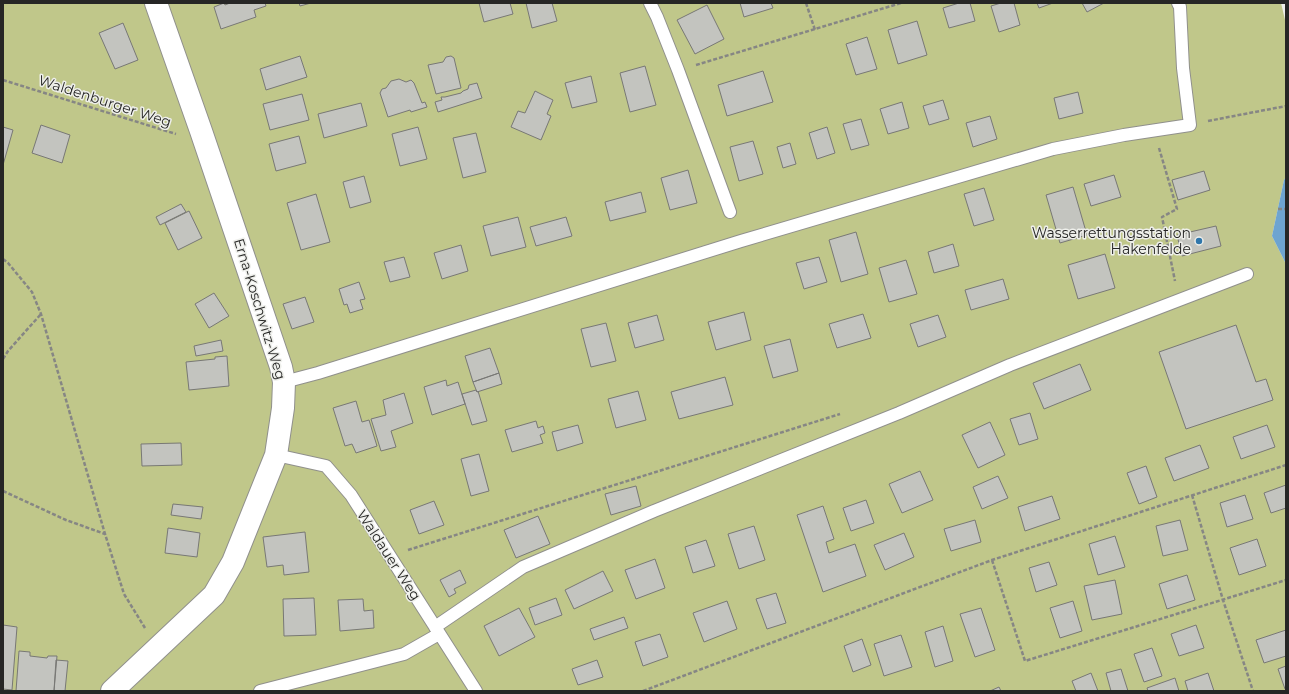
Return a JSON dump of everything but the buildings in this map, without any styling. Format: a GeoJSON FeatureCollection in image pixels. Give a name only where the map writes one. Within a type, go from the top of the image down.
{"type":"FeatureCollection","features":[{"type":"Feature","properties":{"kind":"street","name":"Erna-Koschwitz-Weg"},"geometry":{"type":"LineString","coordinates":[[112,691],[214,594],[234,562],[276,455],[283,408],[284,382],[281,367],[202,131],[156,3]]}},
{"type":"Feature","properties":{"kind":"lane"},"geometry":{"type":"LineString","coordinates":[[650,3],[678,70],[730,212]]}},
{"type":"Feature","properties":{"kind":"lane"},"geometry":{"type":"LineString","coordinates":[[284,382],[318,374],[740,240],[1053,150],[1154,130],[1190,125],[1182,68],[1180,7],[1178,3]]}},
{"type":"Feature","properties":{"kind":"lane"},"geometry":{"type":"LineString","coordinates":[[260,691],[404,654],[523,567],[654,511],[899,413],[1010,366],[1247,274]]}},
{"type":"Feature","properties":{"kind":"lane","name":"Waldauer Weg"},"geometry":{"type":"LineString","coordinates":[[276,455],[326,466],[351,495],[476,691]]}},
{"type":"Feature","properties":{"kind":"path"},"geometry":{"type":"LineString","coordinates":[[806,3],[815,30]]}},
{"type":"Feature","properties":{"kind":"path"},"geometry":{"type":"LineString","coordinates":[[678,70],[901,3]]}},
{"type":"Feature","properties":{"kind":"path","name":"Waldenburger Weg"},"geometry":{"type":"LineString","coordinates":[[3,80],[181,136],[202,131]]}},
{"type":"Feature","properties":{"kind":"path"},"geometry":{"type":"LineString","coordinates":[[1190,125],[1286,106]]}},
{"type":"Feature","properties":{"kind":"path"},"geometry":{"type":"LineString","coordinates":[[1154,130],[1177,209],[1162,217],[1178,300]]}},
{"type":"Feature","properties":{"kind":"path"},"geometry":{"type":"LineString","coordinates":[[1278,209],[1286,209]]}},
{"type":"Feature","properties":{"kind":"path"},"geometry":{"type":"LineString","coordinates":[[3,259],[8,262],[32,292],[41,314],[124,594],[158,648]]}},
{"type":"Feature","properties":{"kind":"path"},"geometry":{"type":"LineString","coordinates":[[3,360],[8,352],[41,314]]}},
{"type":"Feature","properties":{"kind":"path"},"geometry":{"type":"LineString","coordinates":[[390,555],[847,412]]}},
{"type":"Feature","properties":{"kind":"path"},"geometry":{"type":"LineString","coordinates":[[643,691],[992,560],[1286,465]]}},
{"type":"Feature","properties":{"kind":"path"},"geometry":{"type":"LineString","coordinates":[[3,491],[66,520],[105,534]]}},
{"type":"Feature","properties":{"kind":"path"},"geometry":{"type":"LineString","coordinates":[[1192,496],[1223,600],[1253,691]]}},
{"type":"Feature","properties":{"kind":"path"},"geometry":{"type":"LineString","coordinates":[[992,560],[1025,661],[1286,580]]}},
{"type":"Feature","properties":{"kind":"green space"},"geometry":{"type":"Polygon","coordinates":[[[3,3],[1281,3],[1286,24],[1286,177],[1284,180],[1272,236],[1286,264],[1286,691],[3,691],[3,3]]]}},
{"type":"Feature","properties":{"kind":"water"},"geometry":{"type":"Polygon","coordinates":[[[1286,177],[1286,264],[1272,236],[1284,180],[1286,177]]]}},
{"type":"Feature","properties":{"kind":"place","name":"Wasserrettungsstation Hakenfelde"},"geometry":{"type":"Point","coordinates":[1199,241]}}]}
